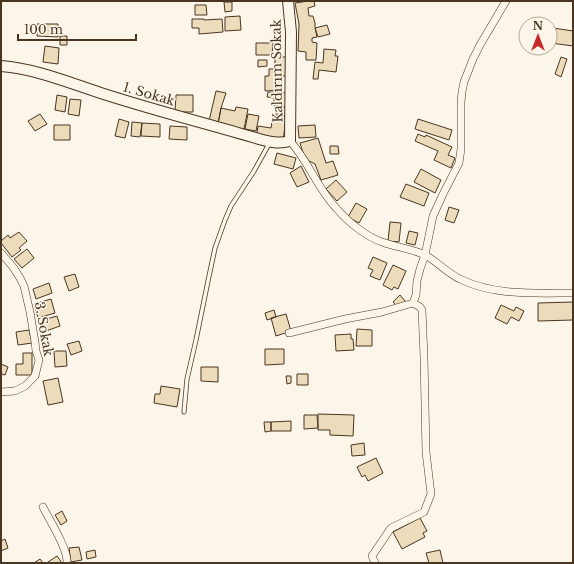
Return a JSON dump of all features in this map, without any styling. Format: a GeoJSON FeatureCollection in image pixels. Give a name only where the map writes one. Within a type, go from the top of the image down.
{"type":"FeatureCollection","features":[{"type":"Feature","properties":{"kind":"street","name":"Kaldırım Sokak"},"geometry":{"type":"LineString","coordinates":[[288,1],[291,32],[290,141]]}},
{"type":"Feature","properties":{"kind":"street"},"geometry":{"type":"LineString","coordinates":[[412,304],[416,295],[420,269],[425,255],[433,216],[459,163],[461,149],[461,102],[464,82],[480,45],[506,1]]}},
{"type":"Feature","properties":{"kind":"street","name":"1. Sokak"},"geometry":{"type":"LineString","coordinates":[[1,66],[43,73],[117,98],[270,142],[283,143],[290,141]]}},
{"type":"Feature","properties":{"kind":"street"},"geometry":{"type":"LineString","coordinates":[[290,141],[303,156],[330,202],[339,212],[368,236],[425,255],[459,279],[486,289],[505,292],[573,293]]}},
{"type":"Feature","properties":{"kind":"street","name":"3. Sokak"},"geometry":{"type":"LineString","coordinates":[[1,253],[13,267],[24,286],[39,360],[35,376],[25,386],[15,391],[1,392]]}},
{"type":"Feature","properties":{"kind":"street"},"geometry":{"type":"LineString","coordinates":[[289,333],[412,304],[420,307],[422,310],[426,452],[431,494],[424,512],[391,528],[372,556],[375,563]]}},
{"type":"Feature","properties":{"kind":"street"},"geometry":{"type":"LineString","coordinates":[[43,507],[64,546],[67,563]]}},
{"type":"Feature","properties":{"kind":"lane"},"geometry":{"type":"LineString","coordinates":[[184,412],[187,379],[215,248],[231,206],[254,171],[270,142]]}},
{"type":"Feature","properties":{"kind":"building"},"geometry":{"type":"Polygon","coordinates":[[[314,1],[315,6],[308,8],[309,16],[313,16],[315,23],[317,37],[312,38],[312,42],[317,43],[316,60],[306,60],[306,52],[298,51],[299,24],[295,3],[314,1]]]}},
{"type":"Feature","properties":{"kind":"building"},"geometry":{"type":"Polygon","coordinates":[[[224,2],[232,2],[232,11],[225,12],[224,2]]]}},
{"type":"Feature","properties":{"kind":"building"},"geometry":{"type":"Polygon","coordinates":[[[195,5],[206,5],[207,15],[195,15],[195,5]]]}},
{"type":"Feature","properties":{"kind":"building"},"geometry":{"type":"Polygon","coordinates":[[[240,16],[241,30],[225,31],[225,17],[240,16]]]}},
{"type":"Feature","properties":{"kind":"building"},"geometry":{"type":"Polygon","coordinates":[[[192,19],[222,19],[223,32],[199,34],[199,28],[192,28],[192,19]]]}},
{"type":"Feature","properties":{"kind":"building"},"geometry":{"type":"Polygon","coordinates":[[[37,24],[58,24],[58,37],[37,36],[37,24]]]}},
{"type":"Feature","properties":{"kind":"building"},"geometry":{"type":"Polygon","coordinates":[[[327,25],[330,34],[318,37],[315,28],[327,25]]]}},
{"type":"Feature","properties":{"kind":"building"},"geometry":{"type":"Polygon","coordinates":[[[558,29],[573,31],[573,46],[558,44],[558,29]]]}},
{"type":"Feature","properties":{"kind":"building"},"geometry":{"type":"Polygon","coordinates":[[[60,36],[67,36],[67,45],[60,45],[60,36]]]}},
{"type":"Feature","properties":{"kind":"building"},"geometry":{"type":"Polygon","coordinates":[[[256,43],[273,43],[272,55],[256,55],[256,43]]]}},
{"type":"Feature","properties":{"kind":"building"},"geometry":{"type":"Polygon","coordinates":[[[45,46],[59,48],[58,64],[43,62],[45,46]]]}},
{"type":"Feature","properties":{"kind":"building"},"geometry":{"type":"Polygon","coordinates":[[[324,49],[336,50],[335,56],[338,56],[336,72],[319,70],[318,79],[313,79],[315,62],[323,63],[324,49]]]}},
{"type":"Feature","properties":{"kind":"building"},"geometry":{"type":"Polygon","coordinates":[[[275,57],[288,57],[289,76],[282,76],[282,90],[265,91],[265,76],[269,76],[269,69],[275,69],[275,57]]]}},
{"type":"Feature","properties":{"kind":"building"},"geometry":{"type":"Polygon","coordinates":[[[561,57],[567,59],[561,77],[555,74],[561,57]]]}},
{"type":"Feature","properties":{"kind":"building"},"geometry":{"type":"Polygon","coordinates":[[[258,60],[267,60],[267,66],[258,67],[258,60]]]}},
{"type":"Feature","properties":{"kind":"building"},"geometry":{"type":"Polygon","coordinates":[[[216,91],[226,93],[218,124],[209,121],[216,91]]]}},
{"type":"Feature","properties":{"kind":"building"},"geometry":{"type":"Polygon","coordinates":[[[268,92],[288,93],[287,106],[274,106],[274,98],[267,97],[268,92]]]}},
{"type":"Feature","properties":{"kind":"building"},"geometry":{"type":"Polygon","coordinates":[[[57,95],[67,97],[65,112],[55,110],[57,95]]]}},
{"type":"Feature","properties":{"kind":"building"},"geometry":{"type":"Polygon","coordinates":[[[176,95],[193,95],[193,112],[175,112],[176,95]]]}},
{"type":"Feature","properties":{"kind":"building"},"geometry":{"type":"Polygon","coordinates":[[[70,99],[81,100],[79,116],[68,114],[70,99]]]}},
{"type":"Feature","properties":{"kind":"building"},"geometry":{"type":"Polygon","coordinates":[[[236,107],[248,109],[244,129],[218,124],[221,108],[235,111],[236,107]]]}},
{"type":"Feature","properties":{"kind":"building"},"geometry":{"type":"Polygon","coordinates":[[[277,107],[287,108],[287,116],[276,114],[277,107]]]}},
{"type":"Feature","properties":{"kind":"building"},"geometry":{"type":"Polygon","coordinates":[[[40,114],[47,124],[35,131],[28,121],[40,114]]]}},
{"type":"Feature","properties":{"kind":"building"},"geometry":{"type":"Polygon","coordinates":[[[248,114],[259,116],[256,131],[245,129],[248,114]]]}},
{"type":"Feature","properties":{"kind":"building"},"geometry":{"type":"Polygon","coordinates":[[[273,115],[286,117],[283,142],[256,139],[258,126],[271,128],[273,115]]]}},
{"type":"Feature","properties":{"kind":"building"},"geometry":{"type":"Polygon","coordinates":[[[119,119],[129,122],[125,138],[115,136],[119,119]]]}},
{"type":"Feature","properties":{"kind":"building"},"geometry":{"type":"Polygon","coordinates":[[[418,119],[452,130],[449,140],[415,129],[418,119]]]}},
{"type":"Feature","properties":{"kind":"building"},"geometry":{"type":"Polygon","coordinates":[[[132,122],[142,123],[140,137],[131,136],[132,122]]]}},
{"type":"Feature","properties":{"kind":"building"},"geometry":{"type":"Polygon","coordinates":[[[142,123],[160,124],[160,137],[141,136],[142,123]]]}},
{"type":"Feature","properties":{"kind":"building"},"geometry":{"type":"Polygon","coordinates":[[[54,125],[70,125],[70,140],[54,140],[54,125]]]}},
{"type":"Feature","properties":{"kind":"building"},"geometry":{"type":"Polygon","coordinates":[[[315,125],[316,137],[299,138],[298,126],[315,125]]]}},
{"type":"Feature","properties":{"kind":"building"},"geometry":{"type":"Polygon","coordinates":[[[170,126],[187,127],[187,140],[169,139],[170,126]]]}},
{"type":"Feature","properties":{"kind":"building"},"geometry":{"type":"Polygon","coordinates":[[[418,134],[425,137],[426,135],[452,147],[448,155],[455,158],[451,168],[434,160],[438,151],[415,141],[418,134]]]}},
{"type":"Feature","properties":{"kind":"building"},"geometry":{"type":"Polygon","coordinates":[[[318,138],[326,163],[333,161],[338,175],[321,180],[315,164],[305,159],[300,143],[318,138]]]}},
{"type":"Feature","properties":{"kind":"building"},"geometry":{"type":"Polygon","coordinates":[[[330,146],[338,146],[339,154],[330,154],[330,146]]]}},
{"type":"Feature","properties":{"kind":"building"},"geometry":{"type":"Polygon","coordinates":[[[277,153],[296,158],[293,169],[274,164],[277,153]]]}},
{"type":"Feature","properties":{"kind":"building"},"geometry":{"type":"Polygon","coordinates":[[[301,166],[309,182],[297,187],[290,173],[301,166]]]}},
{"type":"Feature","properties":{"kind":"building"},"geometry":{"type":"Polygon","coordinates":[[[421,169],[441,180],[435,193],[414,182],[421,169]]]}},
{"type":"Feature","properties":{"kind":"building"},"geometry":{"type":"Polygon","coordinates":[[[336,180],[347,192],[337,201],[326,189],[336,180]]]}},
{"type":"Feature","properties":{"kind":"building"},"geometry":{"type":"Polygon","coordinates":[[[406,184],[429,193],[424,206],[400,197],[406,184]]]}},
{"type":"Feature","properties":{"kind":"building"},"geometry":{"type":"Polygon","coordinates":[[[356,203],[367,209],[359,223],[348,217],[356,203]]]}},
{"type":"Feature","properties":{"kind":"building"},"geometry":{"type":"Polygon","coordinates":[[[449,207],[459,210],[454,223],[445,220],[449,207]]]}},
{"type":"Feature","properties":{"kind":"building"},"geometry":{"type":"Polygon","coordinates":[[[390,222],[401,223],[399,242],[388,241],[390,222]]]}},
{"type":"Feature","properties":{"kind":"building"},"geometry":{"type":"Polygon","coordinates":[[[409,231],[418,233],[415,245],[406,243],[409,231]]]}},
{"type":"Feature","properties":{"kind":"building"},"geometry":{"type":"Polygon","coordinates":[[[19,232],[27,241],[19,248],[21,250],[12,257],[1,241],[8,235],[10,238],[19,232]]]}},
{"type":"Feature","properties":{"kind":"building"},"geometry":{"type":"Polygon","coordinates":[[[27,249],[34,258],[22,268],[14,259],[27,249]]]}},
{"type":"Feature","properties":{"kind":"building"},"geometry":{"type":"Polygon","coordinates":[[[373,257],[387,263],[380,280],[370,276],[373,270],[368,268],[373,257]]]}},
{"type":"Feature","properties":{"kind":"building"},"geometry":{"type":"Polygon","coordinates":[[[393,265],[406,271],[398,289],[394,287],[392,290],[383,285],[393,265]]]}},
{"type":"Feature","properties":{"kind":"building"},"geometry":{"type":"Polygon","coordinates":[[[75,274],[79,287],[69,291],[64,277],[75,274]]]}},
{"type":"Feature","properties":{"kind":"building"},"geometry":{"type":"Polygon","coordinates":[[[49,283],[52,293],[36,299],[33,289],[49,283]]]}},
{"type":"Feature","properties":{"kind":"building"},"geometry":{"type":"Polygon","coordinates":[[[400,295],[406,302],[399,308],[393,302],[400,295]]]}},
{"type":"Feature","properties":{"kind":"building"},"geometry":{"type":"Polygon","coordinates":[[[51,299],[55,313],[38,318],[34,304],[51,299]]]}},
{"type":"Feature","properties":{"kind":"building"},"geometry":{"type":"Polygon","coordinates":[[[573,302],[573,320],[538,321],[538,303],[573,302]]]}},
{"type":"Feature","properties":{"kind":"building"},"geometry":{"type":"Polygon","coordinates":[[[501,305],[514,311],[516,307],[524,311],[519,321],[511,317],[507,324],[495,318],[501,305]]]}},
{"type":"Feature","properties":{"kind":"building"},"geometry":{"type":"Polygon","coordinates":[[[274,310],[276,317],[267,320],[265,313],[274,310]]]}},
{"type":"Feature","properties":{"kind":"building"},"geometry":{"type":"Polygon","coordinates":[[[286,314],[291,331],[276,336],[271,318],[286,314]]]}},
{"type":"Feature","properties":{"kind":"building"},"geometry":{"type":"Polygon","coordinates":[[[57,316],[60,326],[46,331],[43,320],[57,316]]]}},
{"type":"Feature","properties":{"kind":"building"},"geometry":{"type":"Polygon","coordinates":[[[357,329],[372,330],[372,346],[356,346],[357,329]]]}},
{"type":"Feature","properties":{"kind":"building"},"geometry":{"type":"Polygon","coordinates":[[[29,330],[32,343],[18,345],[16,332],[29,330]]]}},
{"type":"Feature","properties":{"kind":"building"},"geometry":{"type":"Polygon","coordinates":[[[351,334],[354,350],[336,351],[335,335],[351,334]]]}},
{"type":"Feature","properties":{"kind":"building"},"geometry":{"type":"Polygon","coordinates":[[[79,341],[82,351],[71,355],[67,344],[79,341]]]}},
{"type":"Feature","properties":{"kind":"building"},"geometry":{"type":"Polygon","coordinates":[[[265,349],[284,349],[284,364],[265,365],[265,349]]]}},
{"type":"Feature","properties":{"kind":"building"},"geometry":{"type":"Polygon","coordinates":[[[54,351],[66,351],[67,366],[55,367],[54,351]]]}},
{"type":"Feature","properties":{"kind":"building"},"geometry":{"type":"Polygon","coordinates":[[[23,353],[32,353],[32,375],[16,375],[16,364],[23,364],[23,353]]]}},
{"type":"Feature","properties":{"kind":"building"},"geometry":{"type":"Polygon","coordinates":[[[1,364],[8,367],[5,375],[1,374],[1,364]]]}},
{"type":"Feature","properties":{"kind":"building"},"geometry":{"type":"Polygon","coordinates":[[[201,367],[218,367],[218,382],[201,381],[201,367]]]}},
{"type":"Feature","properties":{"kind":"building"},"geometry":{"type":"Polygon","coordinates":[[[297,374],[308,374],[308,385],[297,385],[297,374]]]}},
{"type":"Feature","properties":{"kind":"building"},"geometry":{"type":"Polygon","coordinates":[[[286,376],[291,376],[291,383],[287,384],[286,376]]]}},
{"type":"Feature","properties":{"kind":"building"},"geometry":{"type":"Polygon","coordinates":[[[58,378],[63,402],[48,405],[43,381],[58,378]]]}},
{"type":"Feature","properties":{"kind":"building"},"geometry":{"type":"Polygon","coordinates":[[[161,386],[180,389],[177,407],[154,403],[155,394],[160,394],[161,386]]]}},
{"type":"Feature","properties":{"kind":"building"},"geometry":{"type":"Polygon","coordinates":[[[318,414],[354,415],[353,436],[330,435],[330,430],[318,430],[318,414]]]}},
{"type":"Feature","properties":{"kind":"building"},"geometry":{"type":"Polygon","coordinates":[[[304,415],[317,415],[318,428],[304,429],[304,415]]]}},
{"type":"Feature","properties":{"kind":"building"},"geometry":{"type":"Polygon","coordinates":[[[291,421],[291,431],[271,431],[271,422],[291,421]]]}},
{"type":"Feature","properties":{"kind":"building"},"geometry":{"type":"Polygon","coordinates":[[[264,422],[271,422],[271,431],[265,432],[264,422]]]}},
{"type":"Feature","properties":{"kind":"building"},"geometry":{"type":"Polygon","coordinates":[[[364,443],[365,455],[352,456],[351,445],[364,443]]]}},
{"type":"Feature","properties":{"kind":"building"},"geometry":{"type":"Polygon","coordinates":[[[376,458],[383,473],[368,481],[365,475],[362,477],[357,467],[376,458]]]}},
{"type":"Feature","properties":{"kind":"building"},"geometry":{"type":"Polygon","coordinates":[[[62,511],[67,521],[61,525],[55,515],[62,511]]]}},
{"type":"Feature","properties":{"kind":"building"},"geometry":{"type":"Polygon","coordinates":[[[420,518],[427,531],[423,533],[425,537],[402,549],[393,532],[420,518]]]}},
{"type":"Feature","properties":{"kind":"building"},"geometry":{"type":"Polygon","coordinates":[[[5,539],[8,548],[1,551],[1,541],[5,539]]]}},
{"type":"Feature","properties":{"kind":"building"},"geometry":{"type":"Polygon","coordinates":[[[79,547],[82,560],[71,562],[69,548],[79,547]]]}},
{"type":"Feature","properties":{"kind":"building"},"geometry":{"type":"Polygon","coordinates":[[[95,550],[96,557],[87,559],[86,552],[95,550]]]}},
{"type":"Feature","properties":{"kind":"building"},"geometry":{"type":"Polygon","coordinates":[[[440,550],[443,563],[429,563],[426,553],[440,550]]]}},
{"type":"Feature","properties":{"kind":"building"},"geometry":{"type":"Polygon","coordinates":[[[57,556],[62,563],[48,562],[57,556]]]}},
{"type":"Feature","properties":{"kind":"building"},"geometry":{"type":"Polygon","coordinates":[[[40,559],[43,563],[34,563],[40,559]]]}}]}
